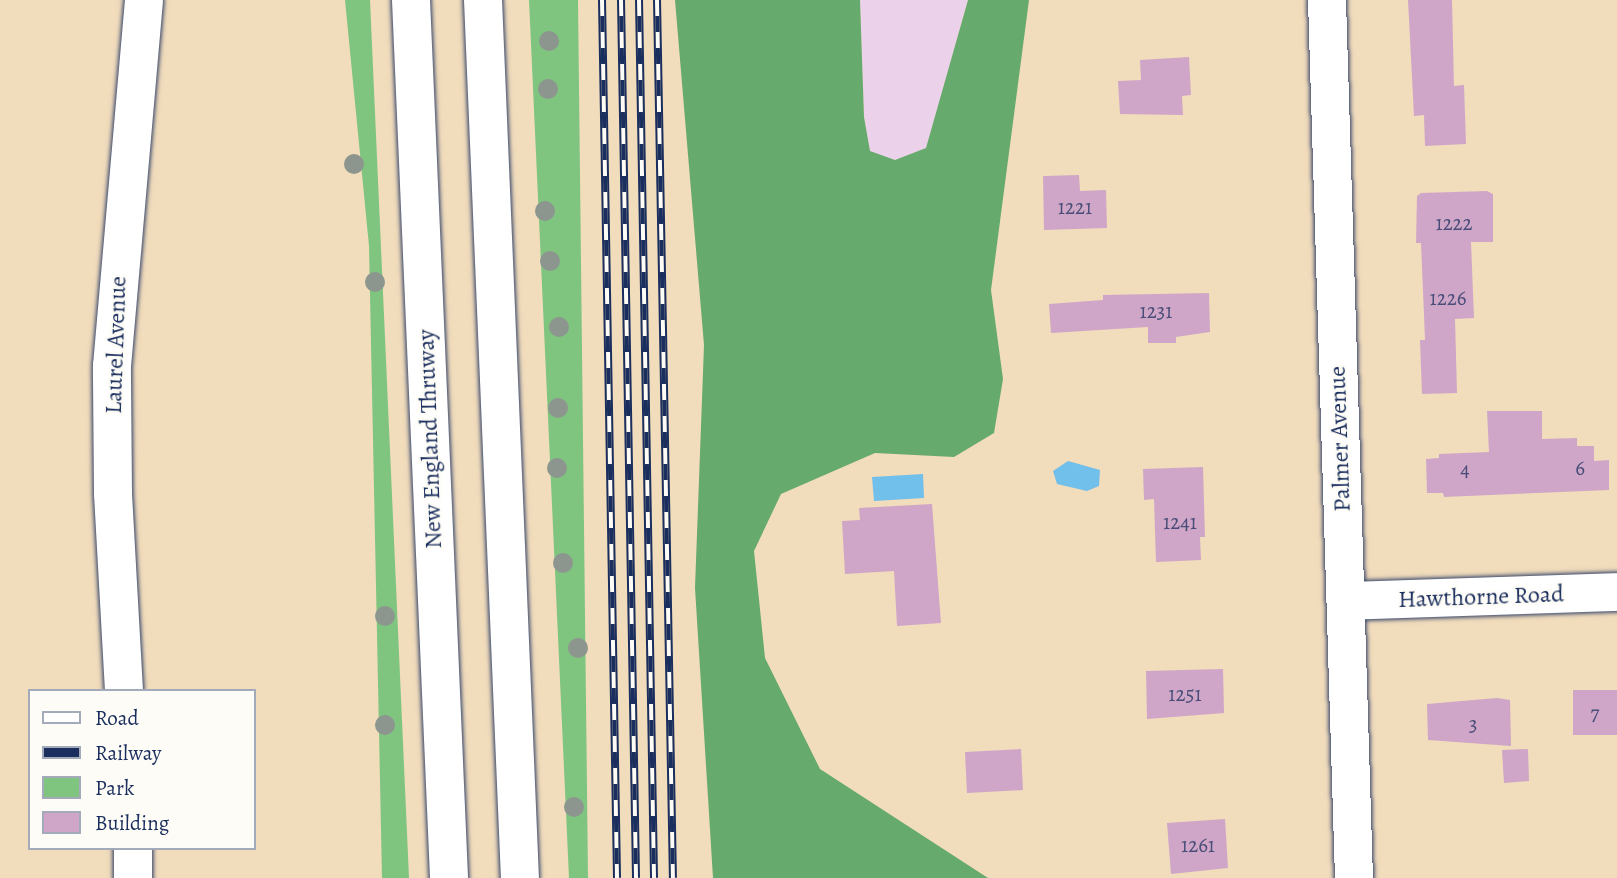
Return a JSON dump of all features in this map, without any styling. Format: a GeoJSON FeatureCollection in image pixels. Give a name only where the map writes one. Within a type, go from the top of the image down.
{"type":"FeatureCollection","features":[{"type":"Feature","properties":{"kind":"main road","name":"Laurel Avenue"},"geometry":{"type":"LineString","coordinates":[[124,689],[113,493],[112,366],[144,0]]}},
{"type":"Feature","properties":{"kind":"main road","name":"New England Thruway"},"geometry":{"type":"LineString","coordinates":[[411,0],[449,878]]}},
{"type":"Feature","properties":{"kind":"main road"},"geometry":{"type":"LineString","coordinates":[[483,0],[520,878]]}},
{"type":"Feature","properties":{"kind":"main road","name":"Palmer Avenue"},"geometry":{"type":"LineString","coordinates":[[1327,0],[1354,878]]}},
{"type":"Feature","properties":{"kind":"main road","name":"Hawthorne Road"},"geometry":{"type":"LineString","coordinates":[[1346,601],[1617,592]]}},
{"type":"Feature","properties":{"kind":"main road"},"geometry":{"type":"LineString","coordinates":[[133,850],[133,878]]}},
{"type":"Feature","properties":{"kind":"shaded area"},"geometry":{"type":"Polygon","coordinates":[[[860,0],[968,0],[926,149],[895,160],[870,152],[864,117],[860,0]]]}},
{"type":"Feature","properties":{"kind":"green space"},"geometry":{"type":"Polygon","coordinates":[[[345,0],[370,0],[409,878],[382,878],[369,246],[345,0]]]}},
{"type":"Feature","properties":{"kind":"green space"},"geometry":{"type":"Polygon","coordinates":[[[529,0],[578,0],[588,878],[569,878],[529,0]]]}},
{"type":"Feature","properties":{"kind":"green space"},"geometry":{"type":"Polygon","coordinates":[[[675,0],[860,0],[864,117],[870,151],[895,160],[926,148],[968,0],[1029,0],[991,290],[1003,379],[994,433],[954,457],[875,453],[781,494],[754,551],[765,658],[820,769],[988,878],[713,878],[695,588],[704,345],[675,0]]]}},
{"type":"Feature","properties":{"kind":"water"},"geometry":{"type":"Polygon","coordinates":[[[1068,461],[1100,470],[1099,486],[1087,491],[1057,484],[1053,471],[1068,461]]]}},
{"type":"Feature","properties":{"kind":"water"},"geometry":{"type":"Polygon","coordinates":[[[923,474],[924,498],[874,501],[872,477],[923,474]]]}},
{"type":"Feature","properties":{"kind":"building"},"geometry":{"type":"Polygon","coordinates":[[[1408,0],[1452,0],[1454,86],[1464,85],[1466,144],[1425,146],[1424,115],[1414,116],[1408,0]]]}},
{"type":"Feature","properties":{"kind":"building"},"geometry":{"type":"Polygon","coordinates":[[[1189,57],[1191,95],[1182,96],[1183,115],[1120,114],[1118,81],[1141,80],[1140,60],[1189,57]]]}},
{"type":"Feature","properties":{"kind":"building"},"geometry":{"type":"Polygon","coordinates":[[[1079,175],[1080,191],[1106,190],[1107,228],[1044,230],[1043,176],[1079,175]]]}},
{"type":"Feature","properties":{"kind":"building"},"geometry":{"type":"Polygon","coordinates":[[[1487,191],[1493,194],[1493,242],[1471,242],[1474,318],[1455,319],[1457,393],[1422,394],[1420,340],[1425,340],[1421,243],[1416,243],[1417,196],[1421,193],[1487,191]]]}},
{"type":"Feature","properties":{"kind":"building"},"geometry":{"type":"Polygon","coordinates":[[[1209,293],[1210,332],[1176,337],[1176,343],[1148,343],[1148,327],[1051,333],[1049,304],[1103,300],[1103,295],[1209,293]]]}},
{"type":"Feature","properties":{"kind":"building"},"geometry":{"type":"Polygon","coordinates":[[[1487,411],[1542,411],[1542,439],[1577,438],[1577,446],[1594,446],[1594,461],[1609,460],[1609,490],[1444,497],[1443,493],[1427,493],[1426,459],[1439,458],[1439,454],[1489,452],[1487,411]]]}},
{"type":"Feature","properties":{"kind":"building"},"geometry":{"type":"Polygon","coordinates":[[[1203,467],[1205,537],[1200,537],[1201,560],[1156,562],[1154,499],[1144,500],[1143,469],[1203,467]]]}},
{"type":"Feature","properties":{"kind":"building"},"geometry":{"type":"Polygon","coordinates":[[[932,504],[941,623],[897,626],[894,571],[845,574],[842,521],[860,520],[859,508],[932,504]]]}},
{"type":"Feature","properties":{"kind":"building"},"geometry":{"type":"Polygon","coordinates":[[[1223,669],[1224,713],[1147,719],[1146,671],[1223,669]]]}},
{"type":"Feature","properties":{"kind":"building"},"geometry":{"type":"Polygon","coordinates":[[[1573,690],[1617,690],[1617,735],[1573,735],[1573,690]]]}},
{"type":"Feature","properties":{"kind":"building"},"geometry":{"type":"Polygon","coordinates":[[[1497,698],[1510,700],[1511,746],[1428,740],[1427,704],[1497,698]]]}},
{"type":"Feature","properties":{"kind":"building"},"geometry":{"type":"Polygon","coordinates":[[[1021,749],[1023,790],[967,793],[965,752],[1021,749]]]}},
{"type":"Feature","properties":{"kind":"building"},"geometry":{"type":"Polygon","coordinates":[[[1528,749],[1529,781],[1504,783],[1502,750],[1528,749]]]}},
{"type":"Feature","properties":{"kind":"building"},"geometry":{"type":"Polygon","coordinates":[[[1225,819],[1228,868],[1171,874],[1167,823],[1225,819]]]}},
{"type":"Feature","properties":{"kind":"railway"},"geometry":{"type":"LineString","coordinates":[[602,0],[617,878]]}},
{"type":"Feature","properties":{"kind":"railway"},"geometry":{"type":"LineString","coordinates":[[621,0],[636,878]]}},
{"type":"Feature","properties":{"kind":"railway"},"geometry":{"type":"LineString","coordinates":[[639,0],[654,878]]}},
{"type":"Feature","properties":{"kind":"railway"},"geometry":{"type":"LineString","coordinates":[[657,0],[673,878]]}}]}
